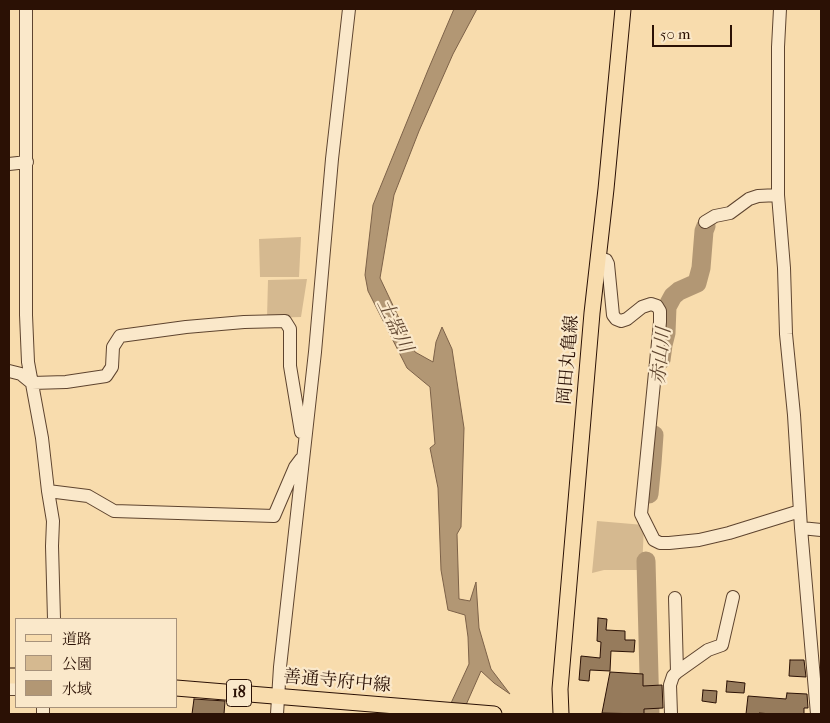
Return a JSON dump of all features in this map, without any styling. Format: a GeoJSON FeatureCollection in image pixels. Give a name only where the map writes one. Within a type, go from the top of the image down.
{"type":"FeatureCollection","features":[{"type":"Feature","properties":{"kind":"main road","name":"岡田丸亀線"},"geometry":{"type":"LineString","coordinates":[[561,714],[560,689],[591,322],[623,9]]}},
{"type":"Feature","properties":{"kind":"main road","name":"善通寺府中線"},"geometry":{"type":"LineString","coordinates":[[178,688],[494,714]]}},
{"type":"Feature","properties":{"kind":"street"},"geometry":{"type":"LineString","coordinates":[[26,9],[26,315],[28,362],[42,438],[52,521],[54,618]]}},
{"type":"Feature","properties":{"kind":"street"},"geometry":{"type":"LineString","coordinates":[[277,714],[280,666],[304,452],[348,9]]}},
{"type":"Feature","properties":{"kind":"street"},"geometry":{"type":"LineString","coordinates":[[780,9],[778,47],[778,195],[784,268],[786,334],[817,714]]}},
{"type":"Feature","properties":{"kind":"street"},"geometry":{"type":"LineString","coordinates":[[9,164],[27,162]]}},
{"type":"Feature","properties":{"kind":"street"},"geometry":{"type":"LineString","coordinates":[[706,222],[715,216],[730,213],[749,199],[758,196],[778,195]]}},
{"type":"Feature","properties":{"kind":"street"},"geometry":{"type":"LineString","coordinates":[[598,259],[606,260],[608,264],[613,315],[616,319],[621,321],[627,319],[642,307],[651,304],[657,306],[660,311],[641,514],[654,540],[660,543],[669,543],[729,534],[800,511]]}},
{"type":"Feature","properties":{"kind":"street"},"geometry":{"type":"LineString","coordinates":[[9,371],[21,374],[32,384],[66,382],[106,376],[112,367],[113,347],[120,336],[186,327],[244,322],[285,321],[290,328],[290,366],[304,452],[295,467],[274,516],[114,511],[88,496],[48,491]]}},
{"type":"Feature","properties":{"kind":"street"},"geometry":{"type":"LineString","coordinates":[[801,528],[821,530]]}},
{"type":"Feature","properties":{"kind":"street"},"geometry":{"type":"LineString","coordinates":[[672,714],[670,685],[673,676],[708,650],[722,645],[733,597]]}},
{"type":"Feature","properties":{"kind":"street"},"geometry":{"type":"LineString","coordinates":[[675,598],[677,672]]}},
{"type":"Feature","properties":{"kind":"green space"},"geometry":{"type":"Polygon","coordinates":[[[301,237],[299,277],[260,277],[259,239],[301,237]]]}},
{"type":"Feature","properties":{"kind":"green space"},"geometry":{"type":"Polygon","coordinates":[[[307,279],[301,317],[267,318],[268,280],[307,279]]]}},
{"type":"Feature","properties":{"kind":"green space"},"geometry":{"type":"Polygon","coordinates":[[[597,521],[644,525],[642,570],[604,570],[592,573],[597,521]]]}},
{"type":"Feature","properties":{"kind":"water","name":"土器川"},"geometry":{"type":"Polygon","coordinates":[[[454,9],[477,9],[453,54],[419,131],[394,195],[380,278],[415,352],[433,362],[436,342],[442,327],[452,349],[464,428],[461,527],[457,534],[459,599],[470,601],[476,582],[479,628],[491,669],[510,694],[481,671],[462,714],[446,714],[469,664],[468,637],[465,615],[448,610],[441,570],[438,488],[430,448],[435,444],[430,387],[407,368],[368,291],[365,275],[373,205],[454,9]]]}},
{"type":"Feature","properties":{"kind":"building"},"geometry":{"type":"Polygon","coordinates":[[[598,618],[607,619],[606,630],[625,631],[625,640],[635,640],[634,652],[611,651],[610,671],[590,670],[589,681],[579,680],[581,656],[600,658],[601,642],[597,641],[598,618]]]}},
{"type":"Feature","properties":{"kind":"building"},"geometry":{"type":"Polygon","coordinates":[[[790,660],[804,660],[806,677],[789,676],[790,660]]]}},
{"type":"Feature","properties":{"kind":"building"},"geometry":{"type":"Polygon","coordinates":[[[610,672],[643,674],[643,686],[662,685],[663,708],[644,709],[644,714],[602,713],[610,672]]]}},
{"type":"Feature","properties":{"kind":"building"},"geometry":{"type":"Polygon","coordinates":[[[727,681],[745,683],[744,693],[726,692],[727,681]]]}},
{"type":"Feature","properties":{"kind":"building"},"geometry":{"type":"Polygon","coordinates":[[[703,690],[717,691],[716,703],[702,701],[703,690]]]}},
{"type":"Feature","properties":{"kind":"building"},"geometry":{"type":"Polygon","coordinates":[[[787,693],[807,694],[808,708],[804,708],[804,714],[746,714],[748,696],[786,699],[787,693]]]}},
{"type":"Feature","properties":{"kind":"building"},"geometry":{"type":"Polygon","coordinates":[[[194,699],[225,701],[224,714],[192,714],[194,699]]]}},
{"type":"Feature","properties":{"kind":"waterway","name":"赤山川"},"geometry":{"type":"LineString","coordinates":[[661,360],[666,333],[667,307],[673,296],[679,291],[697,283],[701,268],[706,226]]}},
{"type":"Feature","properties":{"kind":"waterway","name":"赤山川"},"geometry":{"type":"LineString","coordinates":[[649,494],[654,435]]}},
{"type":"Feature","properties":{"kind":"waterway","name":"赤山川"},"geometry":{"type":"LineString","coordinates":[[646,561],[650,714]]}}]}
